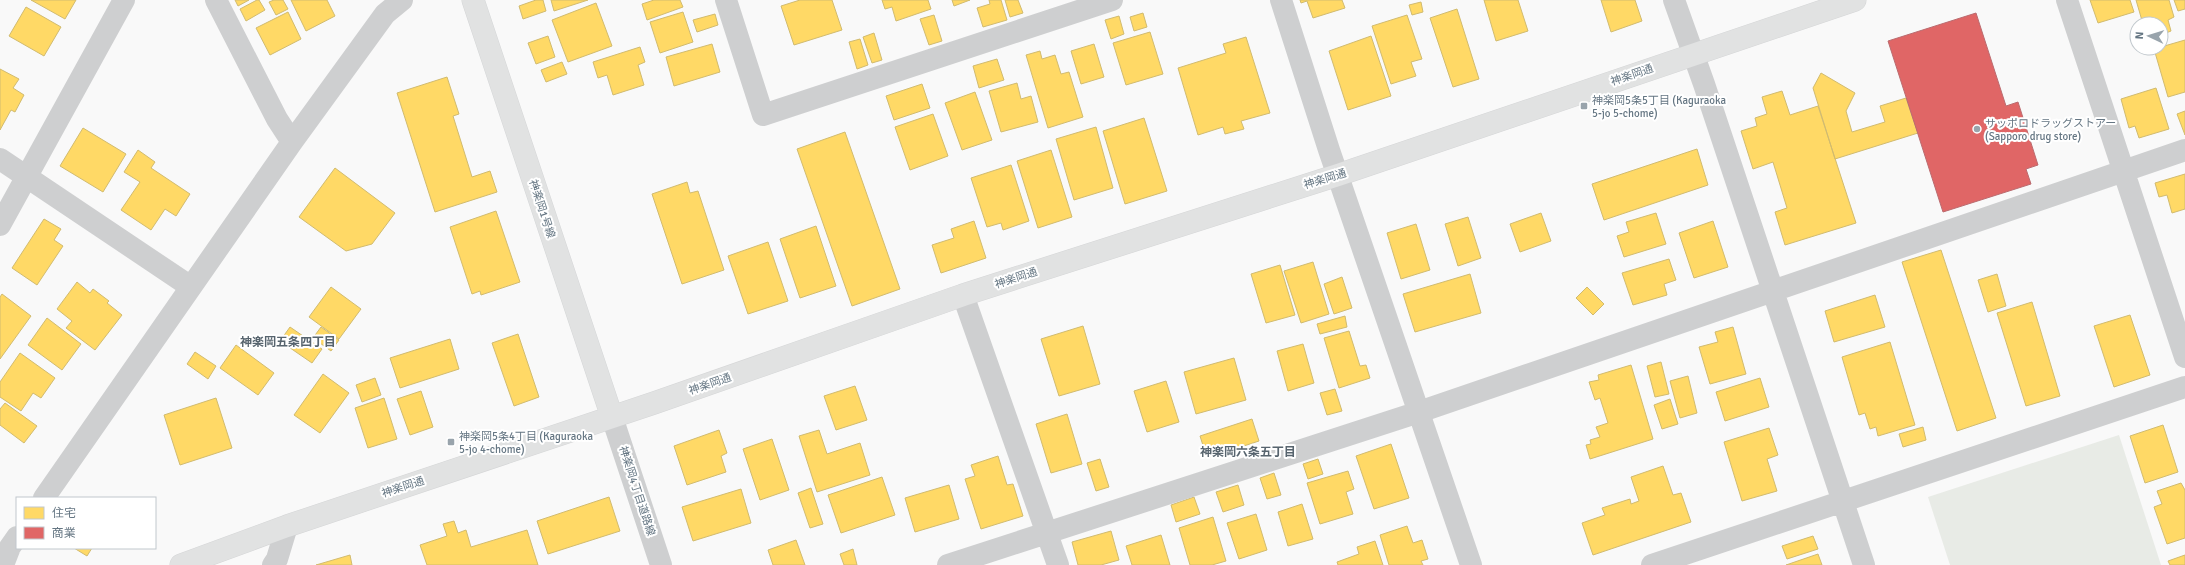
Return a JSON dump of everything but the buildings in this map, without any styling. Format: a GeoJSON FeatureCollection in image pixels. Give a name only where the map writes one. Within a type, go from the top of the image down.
{"type":"FeatureCollection","features":[{"type":"Feature","properties":{"kind":"street"},"geometry":{"type":"LineString","coordinates":[[0,225],[124,0]]}},
{"type":"Feature","properties":{"kind":"street"},"geometry":{"type":"LineString","coordinates":[[216,0],[277,119],[292,142]]}},
{"type":"Feature","properties":{"kind":"street"},"geometry":{"type":"LineString","coordinates":[[45,497],[292,142],[385,14],[402,0]]}},
{"type":"Feature","properties":{"kind":"street","name":"神楽岡1号線"},"geometry":{"type":"LineString","coordinates":[[473,0],[612,417]]}},
{"type":"Feature","properties":{"kind":"street"},"geometry":{"type":"LineString","coordinates":[[726,0],[762,115],[1112,0]]}},
{"type":"Feature","properties":{"kind":"street"},"geometry":{"type":"LineString","coordinates":[[1281,0],[1338,175],[1472,565]]}},
{"type":"Feature","properties":{"kind":"street"},"geometry":{"type":"LineString","coordinates":[[1674,0],[1864,565]]}},
{"type":"Feature","properties":{"kind":"street","name":"神楽岡通"},"geometry":{"type":"LineString","coordinates":[[181,565],[287,526],[612,417],[963,295],[1338,175],[1855,0]]}},
{"type":"Feature","properties":{"kind":"street"},"geometry":{"type":"LineString","coordinates":[[2067,0],[2185,357]]}},
{"type":"Feature","properties":{"kind":"street"},"geometry":{"type":"LineString","coordinates":[[948,565],[1047,531],[1419,412],[2185,150]]}},
{"type":"Feature","properties":{"kind":"street"},"geometry":{"type":"LineString","coordinates":[[0,159],[191,287]]}},
{"type":"Feature","properties":{"kind":"street"},"geometry":{"type":"LineString","coordinates":[[963,295],[1058,565]]}},
{"type":"Feature","properties":{"kind":"street"},"geometry":{"type":"LineString","coordinates":[[1652,565],[2185,387]]}},
{"type":"Feature","properties":{"kind":"street","name":"神楽岡4丁目道路線"},"geometry":{"type":"LineString","coordinates":[[612,417],[661,565]]}},
{"type":"Feature","properties":{"kind":"street"},"geometry":{"type":"LineString","coordinates":[[273,565],[277,559],[287,526]]}},
{"type":"Feature","properties":{"kind":"street"},"geometry":{"type":"LineString","coordinates":[[3,565],[10,547],[16,538]]}},
{"type":"Feature","properties":{"kind":"shaded area"},"geometry":{"type":"Polygon","coordinates":[[[2119,435],[2161,565],[1950,565],[1928,497],[2119,435]]]}},
{"type":"Feature","properties":{"kind":"place","name":"神楽岡5条5丁目 (Kaguraoka 5-jo 5-chome)"},"geometry":{"type":"Point","coordinates":[1584,106]}},
{"type":"Feature","properties":{"kind":"place","name":"サッポロドラッグストアー (Sapporo drug store)"},"geometry":{"type":"Point","coordinates":[1977,129]}},
{"type":"Feature","properties":{"kind":"place","name":"神楽岡5条4丁目 (Kaguraoka 5-jo 4-chome)"},"geometry":{"type":"Point","coordinates":[451,442]}},
{"type":"Feature","properties":{"kind":"district","name":"神楽岡五条四丁目"},"geometry":{"type":"Point","coordinates":[288,342]}},
{"type":"Feature","properties":{"kind":"district","name":"神楽岡六条五丁目"},"geometry":{"type":"Point","coordinates":[1248,452]}}]}
